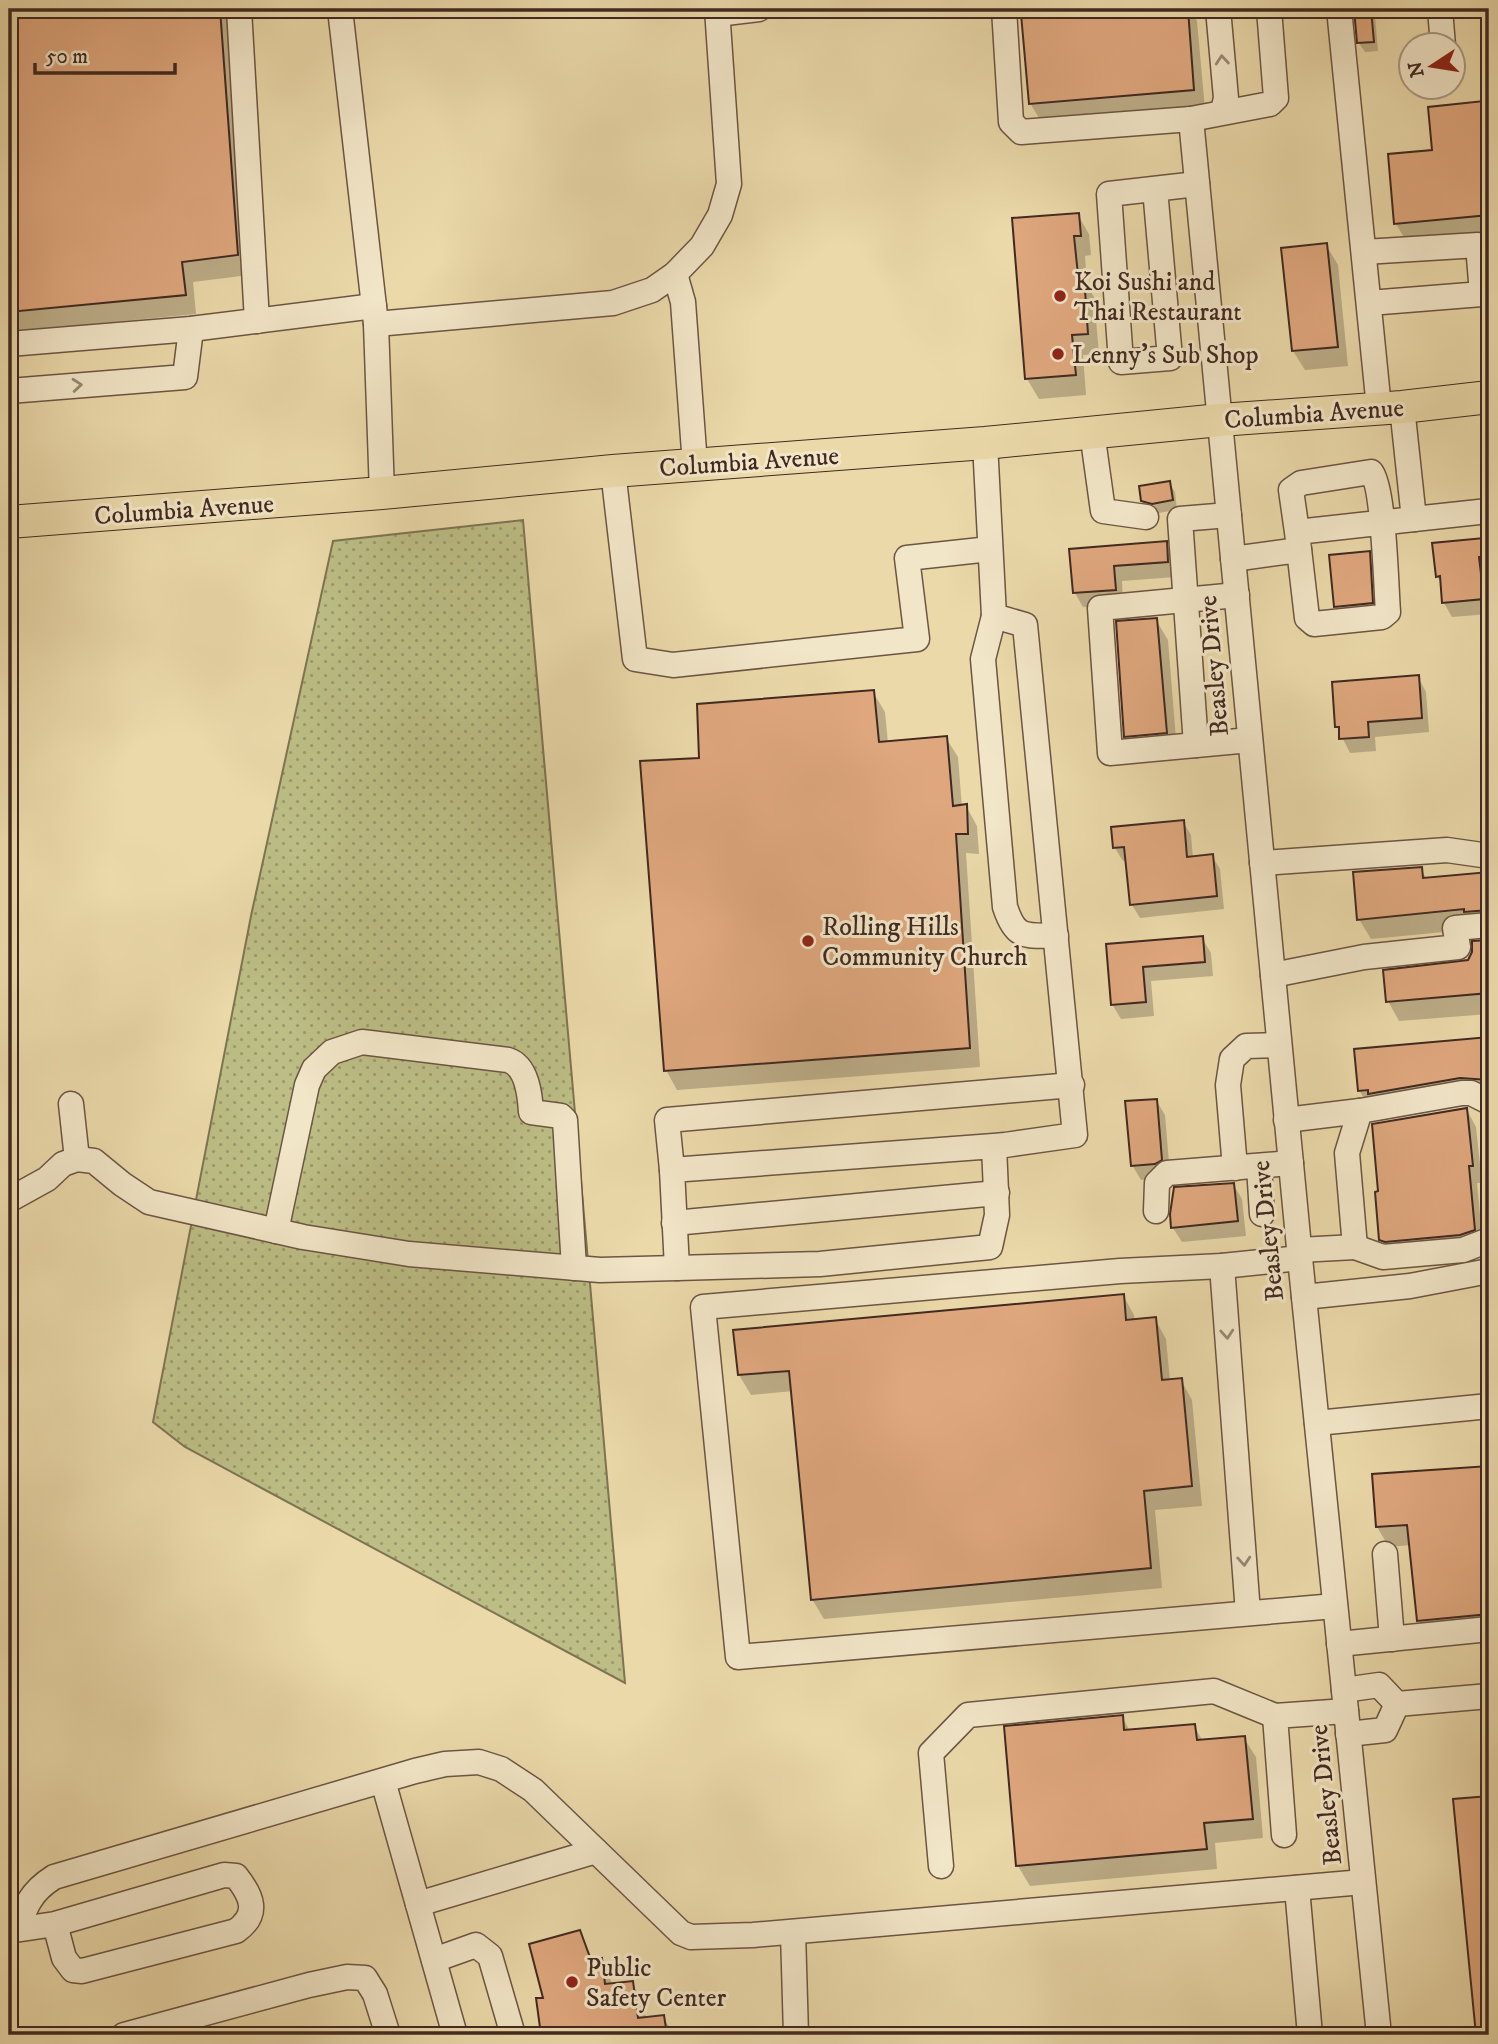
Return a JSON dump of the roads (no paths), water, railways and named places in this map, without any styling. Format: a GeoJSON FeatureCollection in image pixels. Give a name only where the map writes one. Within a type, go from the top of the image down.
{"type":"FeatureCollection","features":[{"type":"Feature","properties":{"kind":"main road","name":"Columbia Avenue"},"geometry":{"type":"LineString","coordinates":[[9,522],[383,493],[613,471],[985,443],[1489,397]]}},
{"type":"Feature","properties":{"kind":"street"},"geometry":{"type":"LineString","coordinates":[[239,9],[257,321]]}},
{"type":"Feature","properties":{"kind":"street"},"geometry":{"type":"LineString","coordinates":[[340,9],[375,315],[383,493]]}},
{"type":"Feature","properties":{"kind":"street"},"geometry":{"type":"LineString","coordinates":[[9,344],[257,321],[613,303],[652,290],[675,274],[702,246],[720,215],[729,184],[717,11],[759,9]]}},
{"type":"Feature","properties":{"kind":"street"},"geometry":{"type":"LineString","coordinates":[[1004,9],[1011,122],[1021,132],[1191,119],[1270,104],[1276,98],[1269,9]]}},
{"type":"Feature","properties":{"kind":"street"},"geometry":{"type":"LineString","coordinates":[[1218,9],[1226,98],[1223,111]]}},
{"type":"Feature","properties":{"kind":"street"},"geometry":{"type":"LineString","coordinates":[[1339,9],[1368,303],[1414,519]]}},
{"type":"Feature","properties":{"kind":"street"},"geometry":{"type":"LineString","coordinates":[[1440,9],[1442,32]]}},
{"type":"Feature","properties":{"kind":"street","name":"Beasley Drive"},"geometry":{"type":"LineString","coordinates":[[1191,119],[1299,1254],[1379,2035]]}},
{"type":"Feature","properties":{"kind":"street"},"geometry":{"type":"LineString","coordinates":[[1155,189],[1170,358],[1121,362],[1109,194],[1197,184]]}},
{"type":"Feature","properties":{"kind":"street"},"geometry":{"type":"LineString","coordinates":[[1364,252],[1478,245],[1482,294],[1368,303]]}},
{"type":"Feature","properties":{"kind":"street"},"geometry":{"type":"LineString","coordinates":[[675,274],[682,302],[695,465]]}},
{"type":"Feature","properties":{"kind":"street"},"geometry":{"type":"LineString","coordinates":[[9,391],[185,377],[191,329]]}},
{"type":"Feature","properties":{"kind":"street"},"geometry":{"type":"LineString","coordinates":[[1092,432],[1103,511],[1161,518],[1229,515]]}},
{"type":"Feature","properties":{"kind":"street"},"geometry":{"type":"LineString","coordinates":[[985,443],[994,616],[983,659],[1006,907],[1011,924],[1023,934],[1056,936]]}},
{"type":"Feature","properties":{"kind":"street"},"geometry":{"type":"LineString","coordinates":[[613,471],[635,659],[673,665],[917,639],[907,558],[990,549]]}},
{"type":"Feature","properties":{"kind":"street"},"geometry":{"type":"LineString","coordinates":[[1371,472],[1377,478],[1388,612],[1382,617],[1314,624],[1307,618],[1298,541],[1291,490],[1301,483],[1371,472]]}},
{"type":"Feature","properties":{"kind":"street"},"geometry":{"type":"LineString","coordinates":[[1233,559],[1298,541],[1382,523],[1488,511]]}},
{"type":"Feature","properties":{"kind":"street"},"geometry":{"type":"LineString","coordinates":[[1161,518],[1187,600],[1196,745]]}},
{"type":"Feature","properties":{"kind":"street"},"geometry":{"type":"LineString","coordinates":[[1237,596],[1100,608],[1110,753],[1250,740]]}},
{"type":"Feature","properties":{"kind":"street"},"geometry":{"type":"LineString","coordinates":[[673,1170],[995,1146],[1075,1135],[1024,625],[994,616]]}},
{"type":"Feature","properties":{"kind":"street"},"geometry":{"type":"LineString","coordinates":[[1262,863],[1447,850],[1489,856]]}},
{"type":"Feature","properties":{"kind":"street"},"geometry":{"type":"LineString","coordinates":[[1273,975],[1364,957],[1458,947],[1455,928],[1489,925]]}},
{"type":"Feature","properties":{"kind":"street"},"geometry":{"type":"LineString","coordinates":[[276,1231],[307,1085],[314,1069],[332,1052],[362,1042],[516,1063],[521,1068],[530,1097],[531,1112],[561,1116],[565,1120],[574,1268]]}},
{"type":"Feature","properties":{"kind":"street"},"geometry":{"type":"LineString","coordinates":[[1262,1214],[1247,1167],[1228,1085],[1232,1059],[1246,1046],[1279,1045]]}},
{"type":"Feature","properties":{"kind":"street"},"geometry":{"type":"LineString","coordinates":[[677,1268],[673,1170],[667,1120],[1072,1085]]}},
{"type":"Feature","properties":{"kind":"street"},"geometry":{"type":"LineString","coordinates":[[1286,1120],[1360,1111],[1462,1093],[1471,1093],[1489,1102]]}},
{"type":"Feature","properties":{"kind":"street"},"geometry":{"type":"LineString","coordinates":[[71,1104],[77,1159]]}},
{"type":"Feature","properties":{"kind":"street"},"geometry":{"type":"LineString","coordinates":[[1355,1247],[1347,1153],[1360,1111]]}},
{"type":"Feature","properties":{"kind":"street"},"geometry":{"type":"LineString","coordinates":[[995,1146],[997,1215],[990,1247],[1001,1269],[1002,1281]]}},
{"type":"Feature","properties":{"kind":"street"},"geometry":{"type":"LineString","coordinates":[[9,1200],[47,1179],[63,1164],[77,1159],[94,1161],[149,1202],[276,1231],[409,1254],[600,1270],[820,1264],[990,1247]]}},
{"type":"Feature","properties":{"kind":"street"},"geometry":{"type":"LineString","coordinates":[[1156,1211],[1157,1184],[1167,1173],[1291,1163]]}},
{"type":"Feature","properties":{"kind":"street"},"geometry":{"type":"LineString","coordinates":[[674,1223],[997,1194]]}},
{"type":"Feature","properties":{"kind":"street"},"geometry":{"type":"LineString","coordinates":[[1335,1606],[738,1657],[703,1307],[1120,1270],[1222,1266],[1355,1247],[1383,1257],[1463,1250],[1489,1240]]}},
{"type":"Feature","properties":{"kind":"street"},"geometry":{"type":"LineString","coordinates":[[1222,1266],[1248,1613]]}},
{"type":"Feature","properties":{"kind":"street"},"geometry":{"type":"LineString","coordinates":[[1304,1297],[1374,1291],[1489,1271]]}},
{"type":"Feature","properties":{"kind":"street"},"geometry":{"type":"LineString","coordinates":[[1317,1423],[1489,1406]]}},
{"type":"Feature","properties":{"kind":"street"},"geometry":{"type":"LineString","coordinates":[[1385,1554],[1392,1639]]}},
{"type":"Feature","properties":{"kind":"street"},"geometry":{"type":"LineString","coordinates":[[1339,1644],[1489,1629]]}},
{"type":"Feature","properties":{"kind":"street"},"geometry":{"type":"LineString","coordinates":[[1346,1711],[1379,1685],[1397,1704]]}},
{"type":"Feature","properties":{"kind":"street"},"geometry":{"type":"LineString","coordinates":[[941,1866],[931,1754],[968,1715],[1214,1691],[1275,1716],[1346,1711],[1385,1730],[1397,1704]]}},
{"type":"Feature","properties":{"kind":"street"},"geometry":{"type":"LineString","coordinates":[[1397,1704],[1489,1696]]}},
{"type":"Feature","properties":{"kind":"street"},"geometry":{"type":"LineString","coordinates":[[1275,1716],[1284,1835]]}},
{"type":"Feature","properties":{"kind":"street"},"geometry":{"type":"LineString","coordinates":[[12,1931],[39,1887],[54,1877],[445,1764],[479,1762],[500,1769],[533,1790],[681,1933],[691,1937],[793,1931],[1363,1882]]}},
{"type":"Feature","properties":{"kind":"street"},"geometry":{"type":"LineString","coordinates":[[383,1781],[455,2035]]}},
{"type":"Feature","properties":{"kind":"street"},"geometry":{"type":"LineString","coordinates":[[418,1904],[596,1851]]}},
{"type":"Feature","properties":{"kind":"street"},"geometry":{"type":"LineString","coordinates":[[12,1931],[55,1924],[224,1875],[236,1876],[249,1897],[252,1910],[246,1923],[236,1931],[82,1971],[73,1970],[64,1958],[55,1924]]}},
{"type":"Feature","properties":{"kind":"street"},"geometry":{"type":"LineString","coordinates":[[1297,1888],[1310,2035]]}},
{"type":"Feature","properties":{"kind":"street"},"geometry":{"type":"LineString","coordinates":[[793,1931],[796,2035]]}},
{"type":"Feature","properties":{"kind":"street"},"geometry":{"type":"LineString","coordinates":[[433,1960],[475,1945],[484,1950],[490,1956],[513,2035]]}},
{"type":"Feature","properties":{"kind":"street"},"geometry":{"type":"LineString","coordinates":[[124,2035],[347,1977],[365,1978],[375,1994],[388,2035]]}},
{"type":"Feature","properties":{"kind":"place","name":"Koi Sushi and Thai Restaurant"},"geometry":{"type":"Point","coordinates":[1060,296]}},
{"type":"Feature","properties":{"kind":"place","name":"Lenny's Sub Shop"},"geometry":{"type":"Point","coordinates":[1058,354]}},
{"type":"Feature","properties":{"kind":"place","name":"Rolling Hills Community Church"},"geometry":{"type":"Point","coordinates":[808,941]}},
{"type":"Feature","properties":{"kind":"place","name":"Public Safety Center"},"geometry":{"type":"Point","coordinates":[572,1982]}}]}
